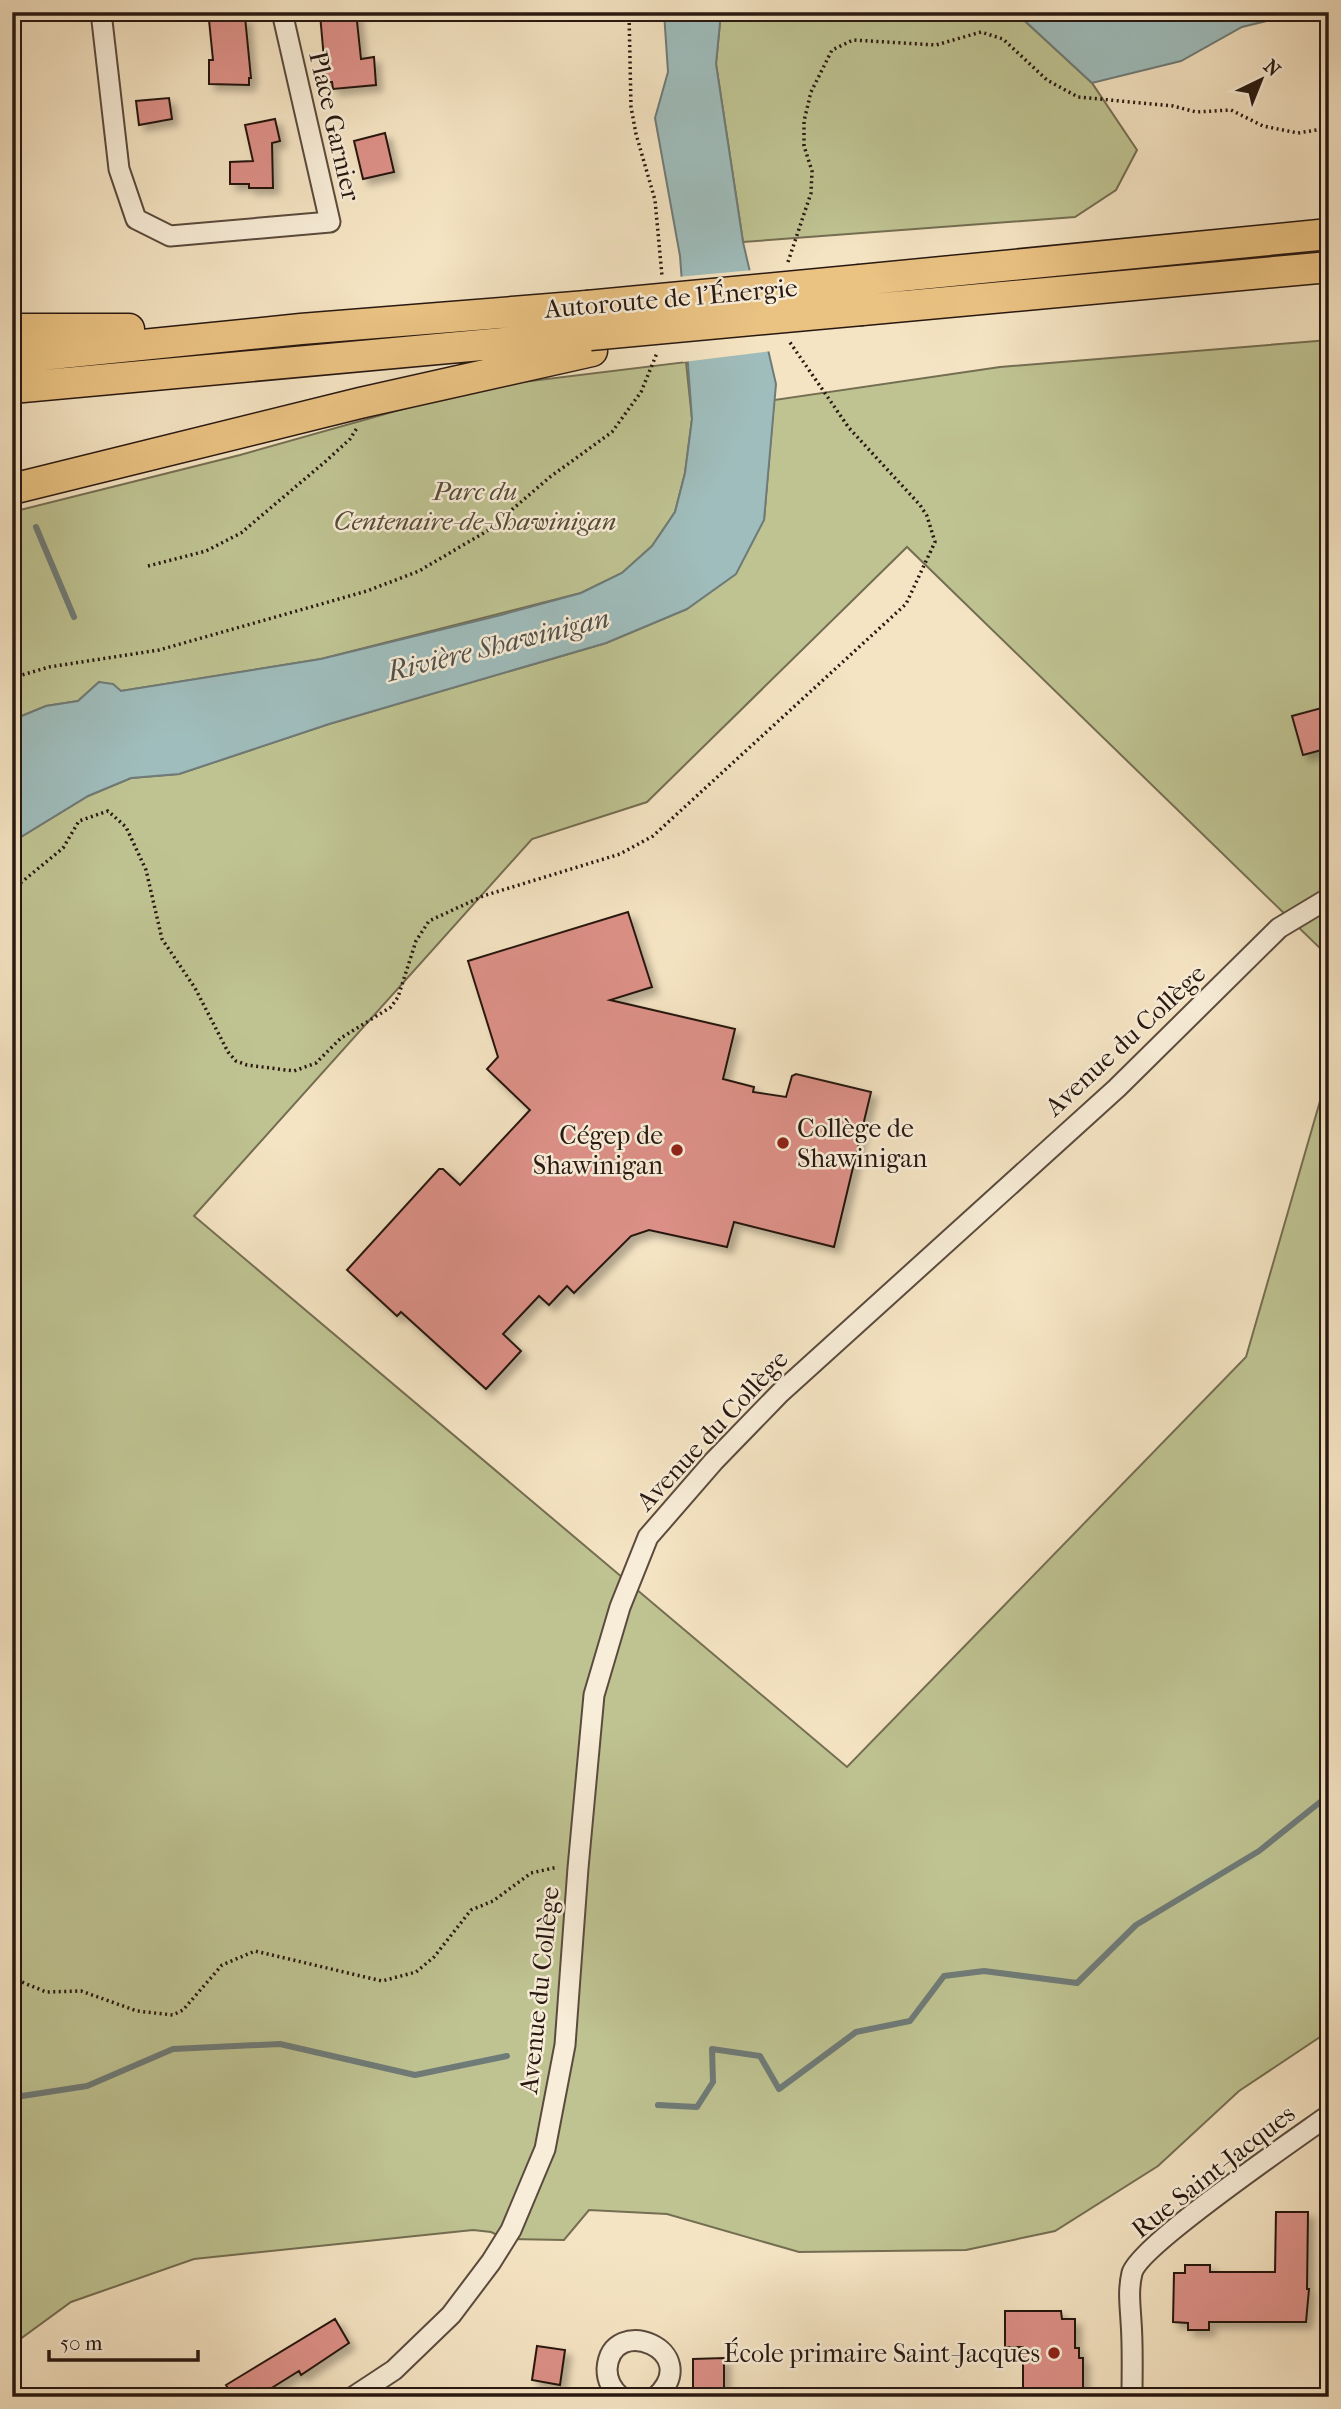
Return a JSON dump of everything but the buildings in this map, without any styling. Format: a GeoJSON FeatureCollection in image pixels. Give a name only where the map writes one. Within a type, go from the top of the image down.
{"type":"FeatureCollection","features":[{"type":"Feature","properties":{"kind":"highway","name":"Autoroute de l'Énergie"},"geometry":{"type":"LineString","coordinates":[[12,358],[301,330],[590,331],[860,280],[1329,234]]}},
{"type":"Feature","properties":{"kind":"highway","name":"Autoroute de l'Énergie"},"geometry":{"type":"LineString","coordinates":[[12,388],[590,331],[706,325],[1329,267]]}},
{"type":"Feature","properties":{"kind":"highway"},"geometry":{"type":"LineString","coordinates":[[12,329],[301,330]]}},
{"type":"Feature","properties":{"kind":"highway"},"geometry":{"type":"LineString","coordinates":[[12,489],[360,402],[590,331]]}},
{"type":"Feature","properties":{"kind":"street","name":"Place Garnier"},"geometry":{"type":"LineString","coordinates":[[101,12],[119,169],[136,219],[170,236],[330,222],[282,12]]}},
{"type":"Feature","properties":{"kind":"street","name":"Avenue du Collège"},"geometry":{"type":"LineString","coordinates":[[354,2397],[394,2370],[451,2315],[491,2262],[511,2230],[545,2149],[565,2045],[594,1695],[620,1607],[648,1537],[714,1461],[780,1393],[1117,1088],[1279,928],[1329,898]]}},
{"type":"Feature","properties":{"kind":"street","name":"Rue Saint-Jacques"},"geometry":{"type":"LineString","coordinates":[[1132,2397],[1129,2294],[1133,2270],[1147,2252],[1232,2185],[1329,2115]]}},
{"type":"Feature","properties":{"kind":"street"},"geometry":{"type":"LineString","coordinates":[[621,2397],[611,2386],[607,2366],[618,2348],[636,2340],[656,2345],[668,2361],[668,2381],[656,2397]]}},
{"type":"Feature","properties":{"kind":"path"},"geometry":{"type":"LineString","coordinates":[[629,12],[631,107],[655,200],[662,282]]}},
{"type":"Feature","properties":{"kind":"path"},"geometry":{"type":"LineString","coordinates":[[786,268],[811,193],[812,171],[804,146],[804,121],[811,92],[832,50],[853,40],[936,45],[981,32],[1003,40],[1047,80],[1078,97],[1173,106],[1196,112],[1231,110],[1263,126],[1298,133],[1329,128]]}},
{"type":"Feature","properties":{"kind":"path"},"geometry":{"type":"LineString","coordinates":[[12,890],[63,848],[79,821],[108,811],[125,827],[146,870],[162,939],[195,988],[228,1052],[236,1061],[247,1065],[294,1071],[316,1063],[341,1038],[391,1007],[398,997],[416,941],[429,921],[483,896],[620,854],[653,836],[906,604],[935,542],[927,516],[920,505],[849,428],[788,337]]}},
{"type":"Feature","properties":{"kind":"path"},"geometry":{"type":"LineString","coordinates":[[12,678],[49,667],[159,650],[368,591],[419,571],[478,537],[550,477],[612,432],[641,392],[658,349]]}},
{"type":"Feature","properties":{"kind":"path"},"geometry":{"type":"LineString","coordinates":[[148,566],[206,551],[255,523],[350,439],[359,425],[360,402]]}},
{"type":"Feature","properties":{"kind":"path"},"geometry":{"type":"LineString","coordinates":[[12,665],[19,676]]}},
{"type":"Feature","properties":{"kind":"path"},"geometry":{"type":"LineString","coordinates":[[12,1978],[46,1992],[81,1991],[137,2011],[173,2015],[183,2010],[222,1965],[255,1951],[382,1981],[416,1972],[434,1957],[471,1910],[493,1901],[531,1873],[553,1867],[578,1868]]}},
{"type":"Feature","properties":{"kind":"green space"},"geometry":{"type":"Polygon","coordinates":[[[721,12],[1018,12],[1092,83],[1137,150],[1116,190],[1075,217],[743,242],[716,64],[721,12]]]}},
{"type":"Feature","properties":{"kind":"green space"},"geometry":{"type":"Polygon","coordinates":[[[1329,340],[1329,957],[907,547],[647,802],[532,839],[194,1216],[847,1767],[1246,1357],[1329,1070],[1329,2031],[1239,2091],[1158,2166],[1055,2231],[966,2250],[799,2252],[667,2214],[589,2210],[564,2240],[506,2239],[491,2232],[473,2230],[194,2259],[71,2302],[12,2345],[12,845],[88,796],[131,778],[179,774],[329,724],[606,643],[687,609],[764,520],[774,400],[1000,367],[1329,340]]]}},
{"type":"Feature","properties":{"kind":"green space","name":"Parc du Centenaire-de-Shawinigan"},"geometry":{"type":"Polygon","coordinates":[[[686,362],[692,419],[685,473],[675,512],[652,546],[622,573],[581,593],[321,659],[121,691],[99,682],[78,701],[46,706],[12,720],[12,512],[240,455],[449,396],[498,385],[686,362]]]}},
{"type":"Feature","properties":{"kind":"water","name":"Rivière Shawinigan"},"geometry":{"type":"Polygon","coordinates":[[[664,12],[721,12],[716,64],[743,242],[776,384],[764,520],[736,574],[687,609],[606,643],[329,724],[179,774],[131,778],[88,796],[12,845],[12,720],[46,706],[78,701],[99,682],[113,684],[121,691],[321,659],[501,615],[581,593],[622,573],[652,546],[675,512],[685,473],[692,419],[680,256],[655,118],[668,72],[664,12]]]}},
{"type":"Feature","properties":{"kind":"water"},"geometry":{"type":"Polygon","coordinates":[[[1018,12],[1303,12],[1242,27],[1181,61],[1092,83],[1018,12]]]}},
{"type":"Feature","properties":{"kind":"pier"},"geometry":{"type":"Polygon","coordinates":[[[753,270],[772,351],[683,362],[677,277],[753,270]]]}},
{"type":"Feature","properties":{"kind":"waterway"},"geometry":{"type":"LineString","coordinates":[[36,527],[74,617]]}},
{"type":"Feature","properties":{"kind":"waterway"},"geometry":{"type":"LineString","coordinates":[[658,2105],[697,2107],[713,2082],[712,2049],[760,2056],[779,2089],[856,2032],[910,2021],[944,1976],[984,1971],[1077,1983],[1136,1925],[1259,1851],[1329,1795]]}},
{"type":"Feature","properties":{"kind":"waterway"},"geometry":{"type":"LineString","coordinates":[[12,2095],[22,2096],[87,2086],[173,2049],[280,2044],[415,2075],[507,2056]]}},
{"type":"Feature","properties":{"kind":"place","name":"Collège de Shawinigan"},"geometry":{"type":"Point","coordinates":[783,1143]}},
{"type":"Feature","properties":{"kind":"place","name":"Cégep de Shawinigan"},"geometry":{"type":"Point","coordinates":[677,1150]}},
{"type":"Feature","properties":{"kind":"place","name":"École primaire Saint-Jacques"},"geometry":{"type":"Point","coordinates":[1054,2353]}}]}
